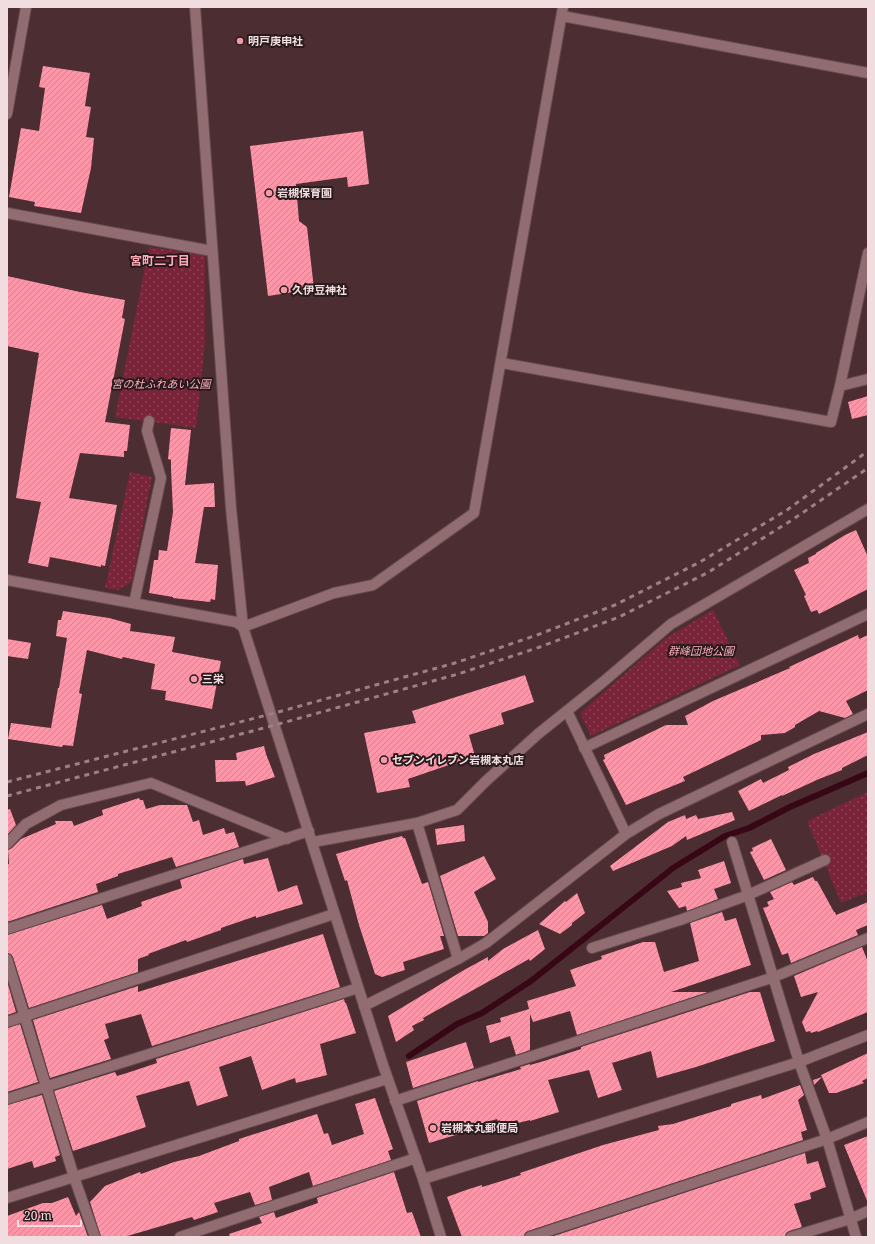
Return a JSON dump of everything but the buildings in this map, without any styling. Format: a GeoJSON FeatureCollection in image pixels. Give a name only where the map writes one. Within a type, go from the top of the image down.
{"type":"FeatureCollection","features":[{"type":"Feature","properties":{"kind":"street"},"geometry":{"type":"LineString","coordinates":[[7,114],[26,7]]}},
{"type":"Feature","properties":{"kind":"street"},"geometry":{"type":"LineString","coordinates":[[195,7],[231,508],[243,627],[387,1079],[416,1158],[441,1237]]}},
{"type":"Feature","properties":{"kind":"street"},"geometry":{"type":"LineString","coordinates":[[243,627],[334,593],[373,585],[474,513],[502,363],[562,11],[868,73]]}},
{"type":"Feature","properties":{"kind":"street"},"geometry":{"type":"LineString","coordinates":[[7,213],[212,251]]}},
{"type":"Feature","properties":{"kind":"street"},"geometry":{"type":"LineString","coordinates":[[502,363],[831,422],[863,296],[868,252]]}},
{"type":"Feature","properties":{"kind":"street"},"geometry":{"type":"LineString","coordinates":[[840,386],[868,379]]}},
{"type":"Feature","properties":{"kind":"street"},"geometry":{"type":"LineString","coordinates":[[134,603],[161,478],[148,431],[149,421]]}},
{"type":"Feature","properties":{"kind":"street"},"geometry":{"type":"LineString","coordinates":[[312,842],[417,823],[457,810],[486,781],[538,734],[603,682],[671,624],[814,540],[867,513]]}},
{"type":"Feature","properties":{"kind":"street"},"geometry":{"type":"LineString","coordinates":[[7,580],[236,622],[243,627]]}},
{"type":"Feature","properties":{"kind":"street"},"geometry":{"type":"LineString","coordinates":[[584,748],[868,614]]}},
{"type":"Feature","properties":{"kind":"street"},"geometry":{"type":"LineString","coordinates":[[567,711],[626,834]]}},
{"type":"Feature","properties":{"kind":"street"},"geometry":{"type":"LineString","coordinates":[[364,1006],[458,960],[486,943],[626,834],[659,814],[868,714]]}},
{"type":"Feature","properties":{"kind":"street"},"geometry":{"type":"LineString","coordinates":[[7,844],[26,824],[61,805],[151,783],[288,838]]}},
{"type":"Feature","properties":{"kind":"street"},"geometry":{"type":"LineString","coordinates":[[417,823],[458,960]]}},
{"type":"Feature","properties":{"kind":"street"},"geometry":{"type":"LineString","coordinates":[[7,929],[309,831]]}},
{"type":"Feature","properties":{"kind":"street"},"geometry":{"type":"LineString","coordinates":[[732,842],[799,1062],[826,1139],[856,1237]]}},
{"type":"Feature","properties":{"kind":"street"},"geometry":{"type":"LineString","coordinates":[[592,948],[680,920],[748,895],[825,860]]}},
{"type":"Feature","properties":{"kind":"street"},"geometry":{"type":"LineString","coordinates":[[7,1022],[334,914]]}},
{"type":"Feature","properties":{"kind":"street"},"geometry":{"type":"LineString","coordinates":[[396,1102],[774,977],[868,938]]}},
{"type":"Feature","properties":{"kind":"street"},"geometry":{"type":"LineString","coordinates":[[7,959],[74,1176],[95,1237]]}},
{"type":"Feature","properties":{"kind":"street"},"geometry":{"type":"LineString","coordinates":[[7,1099],[358,988]]}},
{"type":"Feature","properties":{"kind":"street"},"geometry":{"type":"LineString","coordinates":[[423,1179],[799,1062],[868,1034]]}},
{"type":"Feature","properties":{"kind":"street"},"geometry":{"type":"LineString","coordinates":[[7,1198],[387,1079]]}},
{"type":"Feature","properties":{"kind":"street"},"geometry":{"type":"LineString","coordinates":[[530,1237],[826,1139],[868,1122]]}},
{"type":"Feature","properties":{"kind":"street"},"geometry":{"type":"LineString","coordinates":[[180,1237],[416,1158]]}},
{"type":"Feature","properties":{"kind":"street"},"geometry":{"type":"LineString","coordinates":[[791,1237],[850,1219],[868,1211]]}},
{"type":"Feature","properties":{"kind":"green space","name":"宮の杜ふれあい公園"},"geometry":{"type":"Polygon","coordinates":[[[149,247],[205,255],[205,343],[196,428],[115,417],[149,247]]]}},
{"type":"Feature","properties":{"kind":"green space"},"geometry":{"type":"Polygon","coordinates":[[[130,472],[152,477],[132,582],[118,590],[105,588],[130,472]]]}},
{"type":"Feature","properties":{"kind":"green space","name":"群峰団地公園"},"geometry":{"type":"Polygon","coordinates":[[[713,610],[740,665],[591,736],[580,713],[666,638],[713,610]]]}},
{"type":"Feature","properties":{"kind":"green space"},"geometry":{"type":"Polygon","coordinates":[[[868,792],[868,892],[841,903],[807,821],[868,792]]]}},
{"type":"Feature","properties":{"kind":"waterway"},"geometry":{"type":"LineString","coordinates":[[409,1056],[457,1024],[482,1013],[531,981],[673,868],[725,836],[749,828],[790,807],[868,773]]}},
{"type":"Feature","properties":{"kind":"railway"},"geometry":{"type":"LineString","coordinates":[[7,782],[271,714],[455,663],[537,635],[615,605],[700,562],[787,510],[868,451]]}},
{"type":"Feature","properties":{"kind":"railway"},"geometry":{"type":"LineString","coordinates":[[7,796],[275,725],[458,674],[540,647],[619,617],[707,573],[792,520],[868,468]]}},
{"type":"Feature","properties":{"kind":"place","name":"明戸庚申社"},"geometry":{"type":"Point","coordinates":[240,41]}},
{"type":"Feature","properties":{"kind":"place","name":"岩槻保育園"},"geometry":{"type":"Point","coordinates":[269,193]}},
{"type":"Feature","properties":{"kind":"place","name":"久伊豆神社"},"geometry":{"type":"Point","coordinates":[284,290]}},
{"type":"Feature","properties":{"kind":"place","name":"三栄"},"geometry":{"type":"Point","coordinates":[194,679]}},
{"type":"Feature","properties":{"kind":"place","name":"セブンイレブン岩槻本丸店"},"geometry":{"type":"Point","coordinates":[384,760]}},
{"type":"Feature","properties":{"kind":"place","name":"岩槻本丸郵便局"},"geometry":{"type":"Point","coordinates":[433,1128]}},
{"type":"Feature","properties":{"kind":"district","name":"宮町二丁目"},"geometry":{"type":"Point","coordinates":[160,261]}}]}
